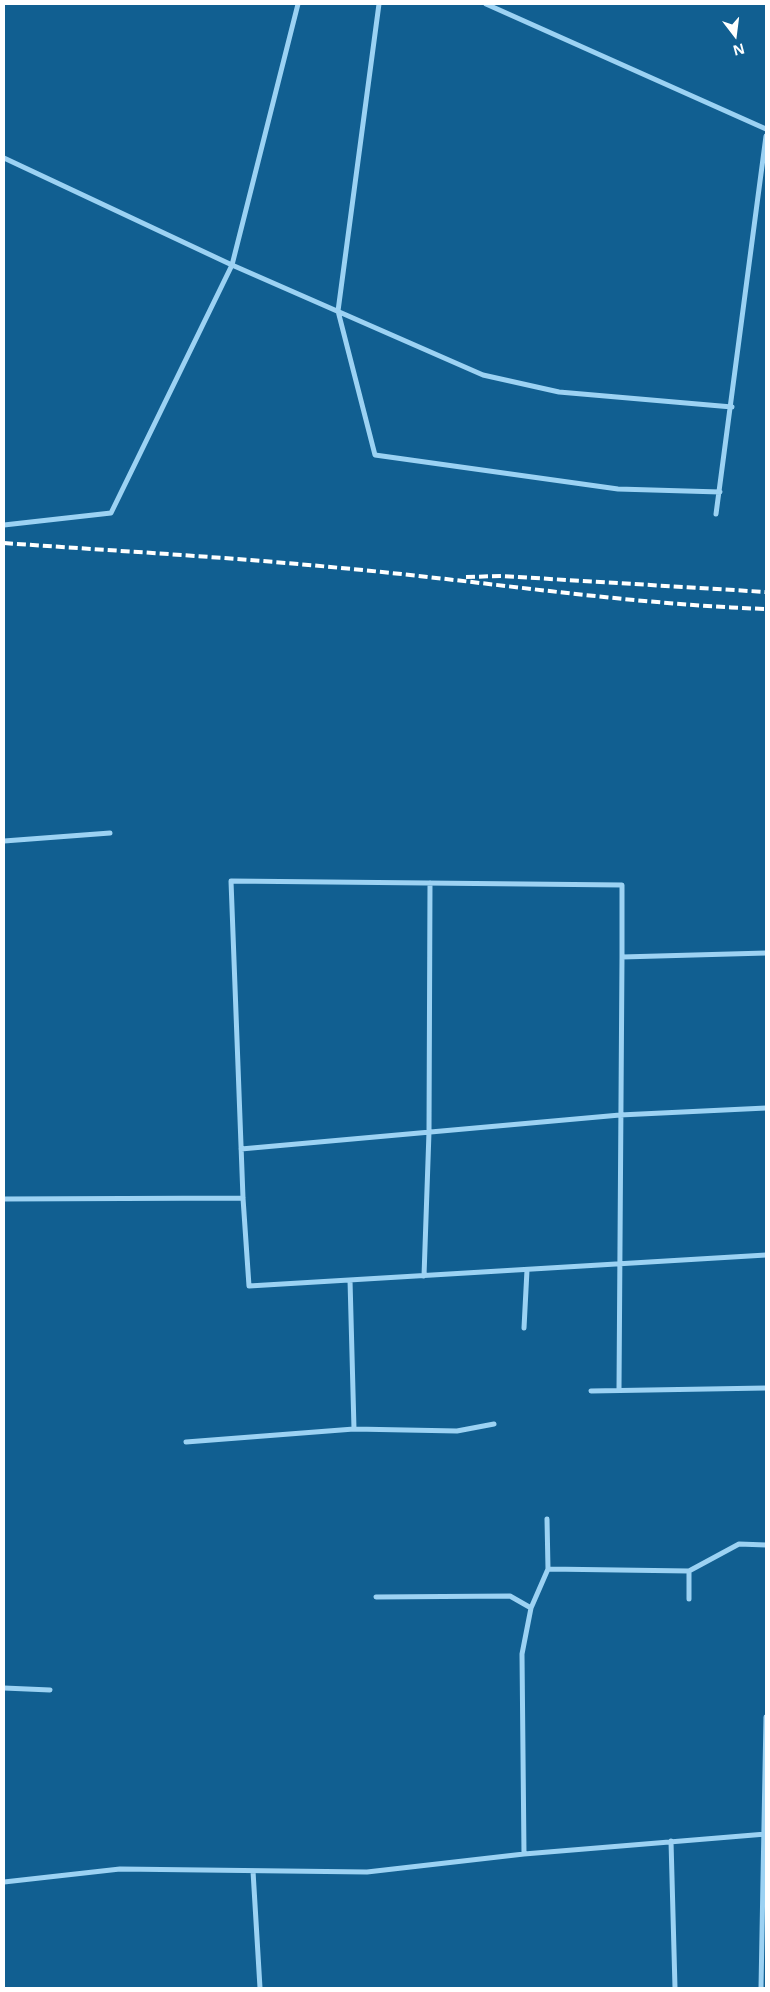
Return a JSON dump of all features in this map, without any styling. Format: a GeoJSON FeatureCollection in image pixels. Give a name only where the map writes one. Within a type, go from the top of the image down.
{"type":"FeatureCollection","features":[{"type":"Feature","properties":{"kind":"street"},"geometry":{"type":"LineString","coordinates":[[4,525],[111,513],[232,265],[298,4]]}},
{"type":"Feature","properties":{"kind":"street"},"geometry":{"type":"LineString","coordinates":[[379,4],[338,311],[375,455],[618,489],[720,492]]}},
{"type":"Feature","properties":{"kind":"street"},"geometry":{"type":"LineString","coordinates":[[486,4],[766,130]]}},
{"type":"Feature","properties":{"kind":"street"},"geometry":{"type":"LineString","coordinates":[[716,514],[732,406],[766,136]]}},
{"type":"Feature","properties":{"kind":"street"},"geometry":{"type":"LineString","coordinates":[[4,158],[232,265],[483,375],[559,392],[732,406]]}},
{"type":"Feature","properties":{"kind":"street"},"geometry":{"type":"LineString","coordinates":[[4,841],[110,833]]}},
{"type":"Feature","properties":{"kind":"street"},"geometry":{"type":"LineString","coordinates":[[619,1389],[618,1264],[622,885],[231,881],[240,1149],[249,1286],[527,1270],[618,1264],[766,1255]]}},
{"type":"Feature","properties":{"kind":"street"},"geometry":{"type":"LineString","coordinates":[[424,1276],[429,1132],[430,883]]}},
{"type":"Feature","properties":{"kind":"street"},"geometry":{"type":"LineString","coordinates":[[622,957],[766,952]]}},
{"type":"Feature","properties":{"kind":"street"},"geometry":{"type":"LineString","coordinates":[[240,1149],[620,1115],[766,1108]]}},
{"type":"Feature","properties":{"kind":"street"},"geometry":{"type":"LineString","coordinates":[[4,1199],[243,1198]]}},
{"type":"Feature","properties":{"kind":"street"},"geometry":{"type":"LineString","coordinates":[[524,1328],[527,1270]]}},
{"type":"Feature","properties":{"kind":"street"},"geometry":{"type":"LineString","coordinates":[[350,1280],[354,1429]]}},
{"type":"Feature","properties":{"kind":"street"},"geometry":{"type":"LineString","coordinates":[[590,1391],[619,1389],[766,1388]]}},
{"type":"Feature","properties":{"kind":"street"},"geometry":{"type":"LineString","coordinates":[[186,1442],[354,1429],[457,1431],[494,1424]]}},
{"type":"Feature","properties":{"kind":"street"},"geometry":{"type":"LineString","coordinates":[[524,1854],[522,1654],[531,1608],[548,1569],[547,1519]]}},
{"type":"Feature","properties":{"kind":"street"},"geometry":{"type":"LineString","coordinates":[[548,1569],[689,1571],[739,1544],[766,1545]]}},
{"type":"Feature","properties":{"kind":"street"},"geometry":{"type":"LineString","coordinates":[[689,1571],[689,1599]]}},
{"type":"Feature","properties":{"kind":"street"},"geometry":{"type":"LineString","coordinates":[[376,1597],[510,1596],[531,1608]]}},
{"type":"Feature","properties":{"kind":"street"},"geometry":{"type":"LineString","coordinates":[[4,1688],[50,1690]]}},
{"type":"Feature","properties":{"kind":"street"},"geometry":{"type":"LineString","coordinates":[[761,1988],[766,1717]]}},
{"type":"Feature","properties":{"kind":"street"},"geometry":{"type":"LineString","coordinates":[[4,1882],[120,1869],[367,1872],[524,1854],[765,1834]]}},
{"type":"Feature","properties":{"kind":"street"},"geometry":{"type":"LineString","coordinates":[[671,1841],[675,1988]]}},
{"type":"Feature","properties":{"kind":"street"},"geometry":{"type":"LineString","coordinates":[[253,1871],[260,1988]]}},
{"type":"Feature","properties":{"kind":"railway"},"geometry":{"type":"LineString","coordinates":[[4,543],[299,564],[607,597],[766,609]]}},
{"type":"Feature","properties":{"kind":"railway"},"geometry":{"type":"LineString","coordinates":[[466,577],[501,576],[766,592]]}}]}
